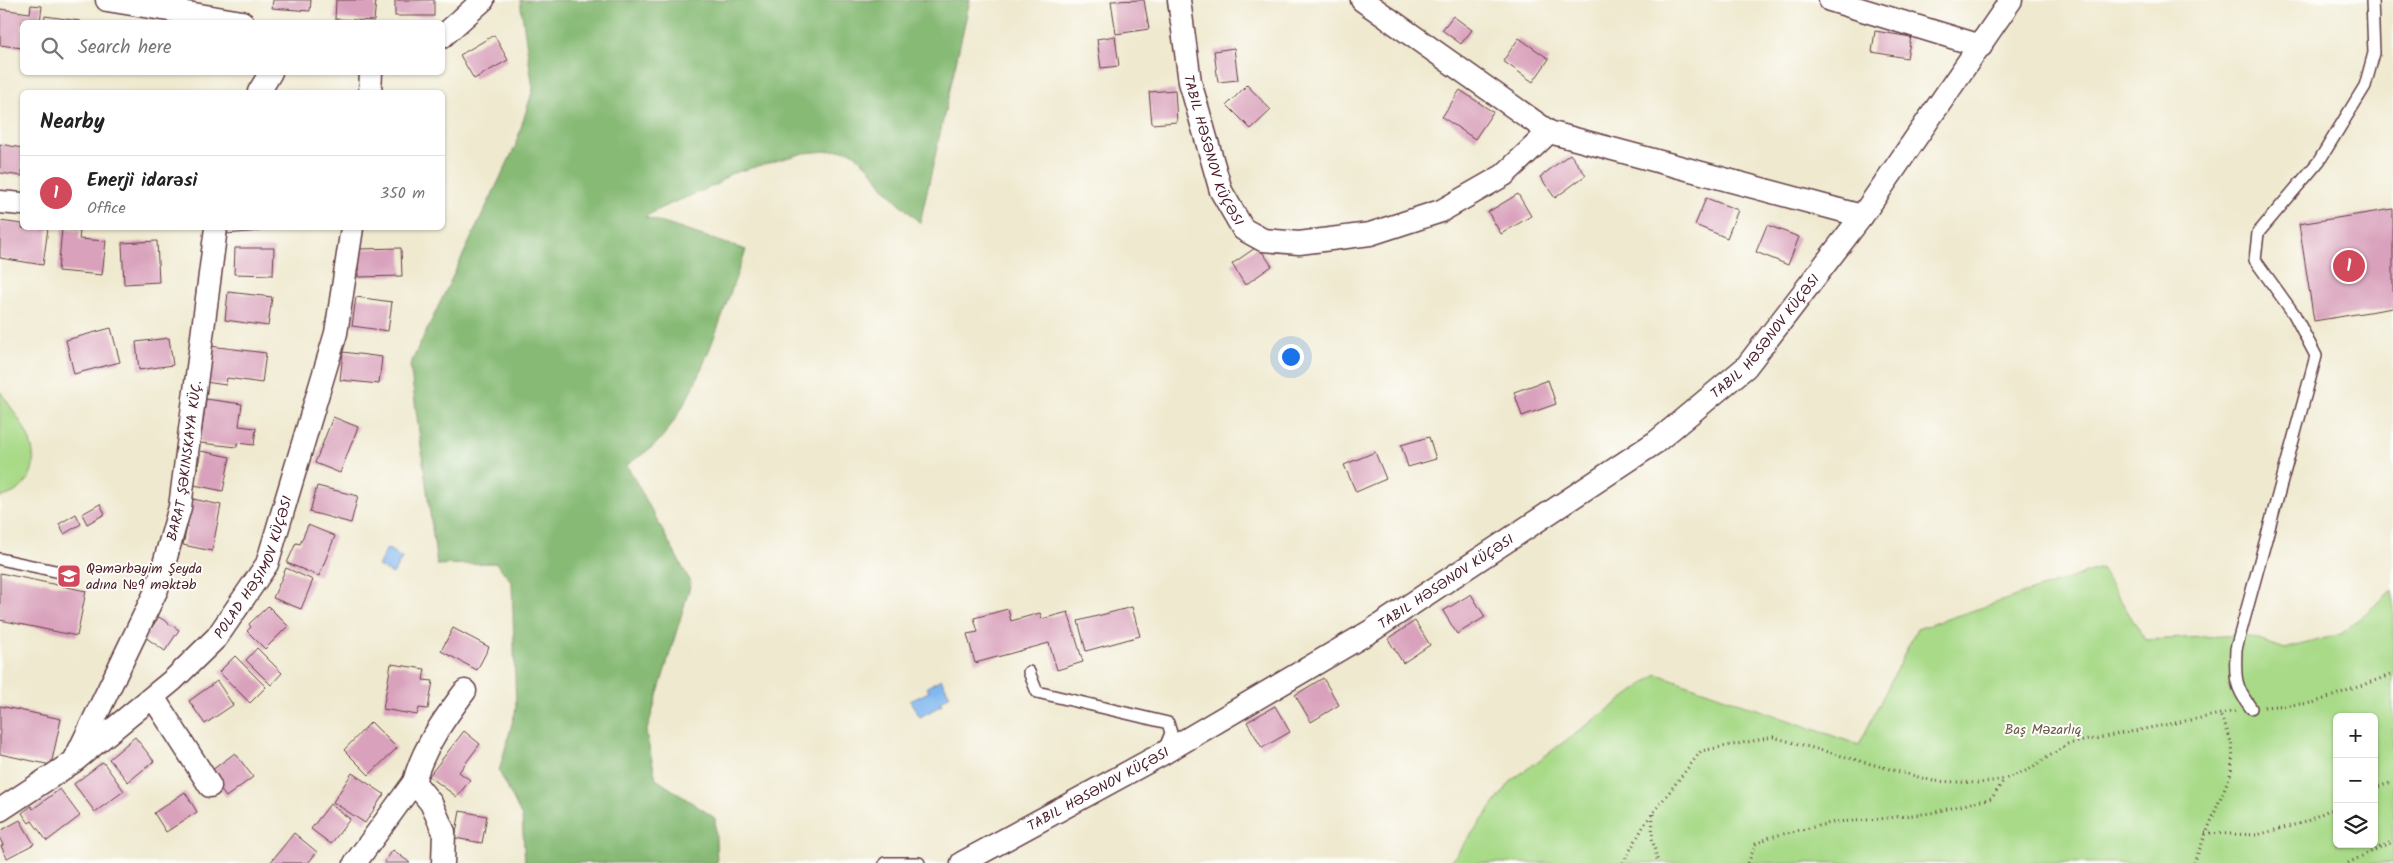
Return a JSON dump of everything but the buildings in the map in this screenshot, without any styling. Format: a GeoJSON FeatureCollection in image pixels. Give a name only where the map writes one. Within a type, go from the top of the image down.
{"type":"FeatureCollection","features":[{"type":"Feature","properties":{"kind":"street"},"geometry":{"type":"LineString","coordinates":[[107,0],[230,20]]}},
{"type":"Feature","properties":{"kind":"street"},"geometry":{"type":"LineString","coordinates":[[445,34],[483,0]]}},
{"type":"Feature","properties":{"kind":"street","name":"TABIL HƏSƏNOV KÜÇƏSI"},"geometry":{"type":"LineString","coordinates":[[1179,0],[1190,82],[1221,191],[1243,229],[1263,240],[1299,243],[1370,234],[1441,212],[1504,175],[1550,132]]}},
{"type":"Feature","properties":{"kind":"street"},"geometry":{"type":"LineString","coordinates":[[1362,0],[1550,132],[1862,216]]}},
{"type":"Feature","properties":{"kind":"street"},"geometry":{"type":"LineString","coordinates":[[1830,0],[1981,46]]}},
{"type":"Feature","properties":{"kind":"street","name":"TABIL HƏSƏNOV KÜÇƏSI"},"geometry":{"type":"LineString","coordinates":[[962,863],[1162,754],[1371,631],[1656,442],[1746,367],[1862,216],[2011,0]]}},
{"type":"Feature","properties":{"kind":"street"},"geometry":{"type":"LineString","coordinates":[[260,90],[269,75]]}},
{"type":"Feature","properties":{"kind":"street"},"geometry":{"type":"LineString","coordinates":[[370,75],[370,90]]}},
{"type":"Feature","properties":{"kind":"street","name":"BARAT ŞƏKINSKAYA KÜÇ."},"geometry":{"type":"LineString","coordinates":[[73,762],[157,589],[180,507],[212,230]]}},
{"type":"Feature","properties":{"kind":"street","name":"POLAD HƏŞIMOV KÜÇƏSI"},"geometry":{"type":"LineString","coordinates":[[0,810],[73,762],[153,697],[217,637],[267,564],[336,333],[352,230]]}},
{"type":"Feature","properties":{"kind":"street"},"geometry":{"type":"LineString","coordinates":[[355,863],[414,782],[419,762],[446,717],[465,691]]}},
{"type":"Feature","properties":{"kind":"street"},"geometry":{"type":"LineString","coordinates":[[153,697],[210,786]]}},
{"type":"Feature","properties":{"kind":"street"},"geometry":{"type":"LineString","coordinates":[[414,782],[431,803],[444,832],[443,863]]}},
{"type":"Feature","properties":{"kind":"lane"},"geometry":{"type":"LineString","coordinates":[[2250,708],[2241,695],[2235,680],[2236,649],[2316,356],[2294,314],[2255,260],[2258,233],[2319,161],[2365,86],[2374,54],[2372,0]]}},
{"type":"Feature","properties":{"kind":"lane"},"geometry":{"type":"LineString","coordinates":[[0,559],[69,574]]}},
{"type":"Feature","properties":{"kind":"lane"},"geometry":{"type":"LineString","coordinates":[[1030,672],[1037,692],[1168,723],[1171,733],[1162,754]]}},
{"type":"Feature","properties":{"kind":"lane"},"geometry":{"type":"LineString","coordinates":[[884,863],[919,863]]}},
{"type":"Feature","properties":{"kind":"path"},"geometry":{"type":"LineString","coordinates":[[1623,863],[1653,813],[1701,751],[1773,737],[1933,780],[1978,783],[2005,779],[2028,770],[2068,744],[2250,708],[2313,703],[2393,674]]}},
{"type":"Feature","properties":{"kind":"path"},"geometry":{"type":"LineString","coordinates":[[2194,863],[2230,775],[2233,762],[2233,743],[2220,715]]}},
{"type":"Feature","properties":{"kind":"path"},"geometry":{"type":"LineString","coordinates":[[1748,863],[1756,844],[1770,837],[1835,822],[1931,813],[1992,798],[2005,779]]}},
{"type":"Feature","properties":{"kind":"path"},"geometry":{"type":"LineString","coordinates":[[2378,787],[2393,782]]}},
{"type":"Feature","properties":{"kind":"path"},"geometry":{"type":"LineString","coordinates":[[2206,833],[2256,835],[2305,822],[2326,811],[2333,810]]}},
{"type":"Feature","properties":{"kind":"path"},"geometry":{"type":"LineString","coordinates":[[1653,813],[1652,838],[1658,863]]}},
{"type":"Feature","properties":{"kind":"path"},"geometry":{"type":"LineString","coordinates":[[2348,863],[2393,840]]}},
{"type":"Feature","properties":{"kind":"green space"},"geometry":{"type":"Polygon","coordinates":[[[520,0],[970,0],[920,223],[885,189],[870,168],[851,151],[838,150],[804,153],[730,174],[716,185],[661,208],[645,217],[746,250],[700,372],[677,417],[651,448],[627,465],[691,583],[646,733],[656,779],[715,818],[717,863],[525,863],[522,817],[499,771],[516,709],[512,582],[496,563],[437,565],[410,365],[515,147],[533,89],[520,0]]]}},
{"type":"Feature","properties":{"kind":"green space"},"geometry":{"type":"Polygon","coordinates":[[[0,391],[27,435],[32,447],[33,459],[32,471],[24,485],[11,494],[0,497],[0,391]]]}},
{"type":"Feature","properties":{"kind":"green space","name":"Baş Məzarlıq"},"geometry":{"type":"Polygon","coordinates":[[[2101,568],[2145,640],[2244,635],[2285,649],[2341,634],[2393,590],[2393,863],[1450,863],[1512,780],[1657,674],[1859,745],[1917,629],[2101,568]]]}},
{"type":"Feature","properties":{"kind":"water"},"geometry":{"type":"Polygon","coordinates":[[[387,548],[402,558],[393,574],[378,566],[387,548]]]}},
{"type":"Feature","properties":{"kind":"water"},"geometry":{"type":"Polygon","coordinates":[[[941,679],[950,695],[940,702],[942,705],[920,717],[910,701],[929,692],[927,687],[941,679]]]}},
{"type":"Feature","properties":{"kind":"place","name":"Enerji idarəsi"},"geometry":{"type":"Point","coordinates":[2349,266]}},
{"type":"Feature","properties":{"kind":"place","name":"Qəmərbəyim Şeyda adına №9 məktəb"},"geometry":{"type":"Point","coordinates":[69,576]}}]}
